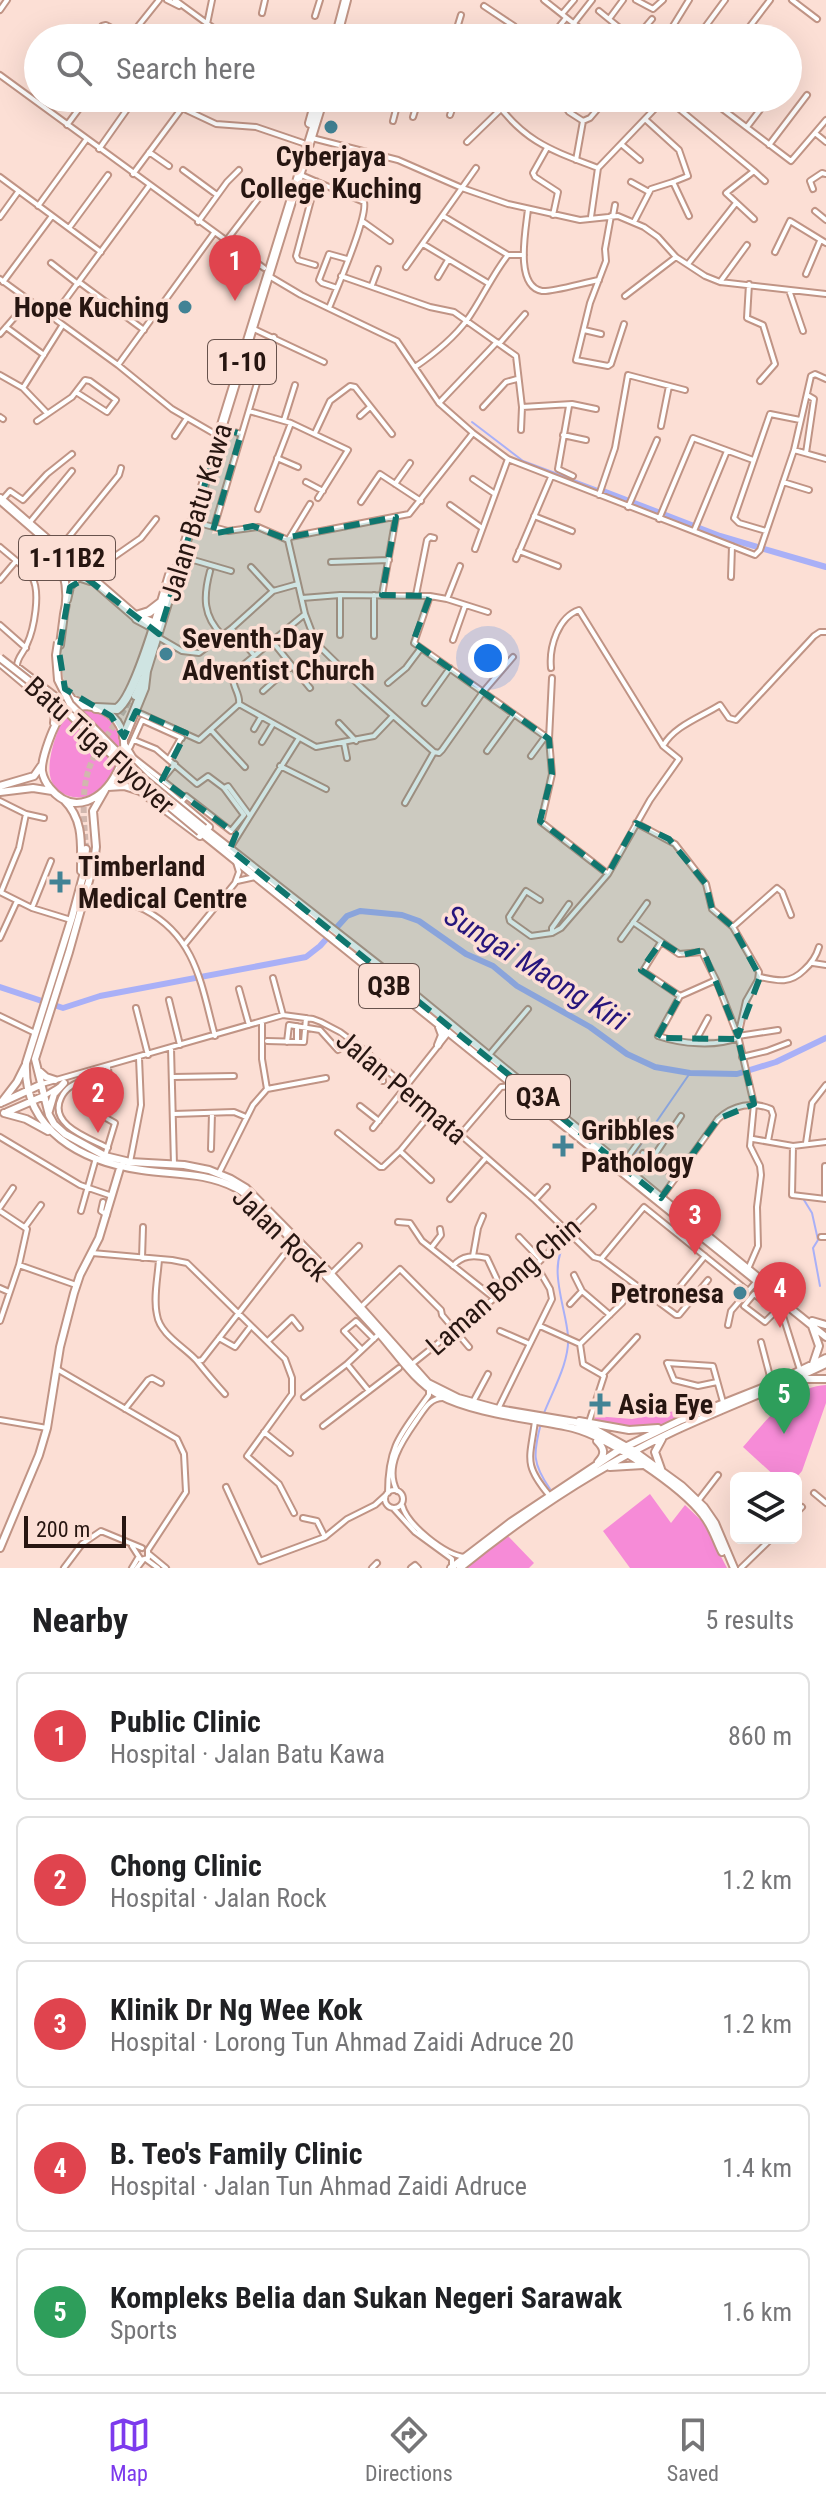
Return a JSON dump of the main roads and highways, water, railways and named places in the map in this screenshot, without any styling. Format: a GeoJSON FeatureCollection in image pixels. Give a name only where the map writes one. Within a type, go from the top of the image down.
{"type":"FeatureCollection","features":[{"type":"Feature","properties":{"kind":"highway"},"geometry":{"type":"LineString","coordinates":[[342,24],[348,0]]}},
{"type":"Feature","properties":{"kind":"highway","name":"Jalan Batu Kawa"},"geometry":{"type":"LineString","coordinates":[[148,645],[157,629],[162,602],[252,328],[266,271],[299,174],[314,112]]}},
{"type":"Feature","properties":{"kind":"highway","name":"Jalan Batu Kawa"},"geometry":{"type":"LineString","coordinates":[[146,671],[307,140]]}},
{"type":"Feature","properties":{"kind":"highway","name":"1-11B2"},"geometry":{"type":"LineString","coordinates":[[1,500],[138,620],[157,629]]}},
{"type":"Feature","properties":{"kind":"highway"},"geometry":{"type":"LineString","coordinates":[[92,707],[117,709],[126,702],[148,645],[146,630],[138,620],[162,602]]}},
{"type":"Feature","properties":{"kind":"highway"},"geometry":{"type":"LineString","coordinates":[[124,738],[144,688],[146,671]]}},
{"type":"Feature","properties":{"kind":"main road"},"geometry":{"type":"LineString","coordinates":[[55,548],[63,568],[67,600]]}},
{"type":"Feature","properties":{"kind":"main road"},"geometry":{"type":"LineString","coordinates":[[82,573],[70,587],[64,614],[59,651],[61,679],[72,699],[111,716],[124,738],[127,751],[141,771],[184,799],[211,830],[212,838]]}},
{"type":"Feature","properties":{"kind":"main road","name":"Batu Tiga Flyover"},"geometry":{"type":"LineString","coordinates":[[64,614],[56,655],[58,680],[70,704],[144,779],[202,830]]}},
{"type":"Feature","properties":{"kind":"main road","name":"Jalan Batu Kawa"},"geometry":{"type":"LineString","coordinates":[[146,671],[134,695],[148,645]]}},
{"type":"Feature","properties":{"kind":"main road"},"geometry":{"type":"LineString","coordinates":[[0,660],[45,700],[55,714],[43,763],[34,776],[1,794]]}},
{"type":"Feature","properties":{"kind":"main road","name":"Batu Tiga Flyover"},"geometry":{"type":"LineString","coordinates":[[0,660],[60,705],[141,783],[202,830]]}},
{"type":"Feature","properties":{"kind":"main road"},"geometry":{"type":"LineString","coordinates":[[53,731],[64,713],[72,708],[92,707]]}},
{"type":"Feature","properties":{"kind":"main road"},"geometry":{"type":"LineString","coordinates":[[85,881],[96,847],[93,811],[119,769],[124,738]]}},
{"type":"Feature","properties":{"kind":"main road"},"geometry":{"type":"LineString","coordinates":[[43,763],[44,778],[70,806],[79,822],[85,881]]}},
{"type":"Feature","properties":{"kind":"main road"},"geometry":{"type":"LineString","coordinates":[[1,794],[44,788],[81,802],[95,797],[106,788],[124,786],[140,791],[197,835],[212,838],[255,877],[321,924]]}},
{"type":"Feature","properties":{"kind":"main road","name":"Q3A"},"geometry":{"type":"LineString","coordinates":[[202,830],[489,1055],[812,1323]]}},
{"type":"Feature","properties":{"kind":"main road","name":"Jalan Rock"},"geometry":{"type":"LineString","coordinates":[[51,997],[86,890],[89,849],[85,881],[71,920],[37,1049],[36,1067],[40,1085],[54,1124],[65,1134],[130,1162],[197,1167],[219,1173],[255,1196],[331,1274],[428,1383],[473,1402],[587,1433],[619,1450],[678,1490],[704,1516],[732,1568]]}},
{"type":"Feature","properties":{"kind":"main road","name":"Jalan Rock"},"geometry":{"type":"LineString","coordinates":[[85,881],[86,890]]}},
{"type":"Feature","properties":{"kind":"main road","name":"Q3B"},"geometry":{"type":"LineString","coordinates":[[341,942],[439,1027],[624,1170],[662,1207],[826,1334]]}},
{"type":"Feature","properties":{"kind":"main road","name":"Jalan Rock"},"geometry":{"type":"LineString","coordinates":[[47,1011],[35,1033],[26,1063],[32,1103],[51,1133],[96,1158],[142,1170],[193,1174],[222,1181],[251,1199],[294,1242],[376,1336],[429,1388],[457,1403],[541,1420],[575,1422],[626,1446],[698,1501],[715,1523],[732,1568]]}},
{"type":"Feature","properties":{"kind":"main road"},"geometry":{"type":"LineString","coordinates":[[439,1027],[442,1035],[440,1043],[455,1039]]}},
{"type":"Feature","properties":{"kind":"main road"},"geometry":{"type":"LineString","coordinates":[[0,1103],[17,1082],[26,1063]]}},
{"type":"Feature","properties":{"kind":"main road"},"geometry":{"type":"LineString","coordinates":[[36,1067],[46,1077],[55,1080]]}},
{"type":"Feature","properties":{"kind":"main road"},"geometry":{"type":"LineString","coordinates":[[49,1115],[54,1094],[67,1081]]}},
{"type":"Feature","properties":{"kind":"main road"},"geometry":{"type":"LineString","coordinates":[[0,1103],[40,1085]]}},
{"type":"Feature","properties":{"kind":"main road"},"geometry":{"type":"LineString","coordinates":[[2,1114],[44,1096]]}},
{"type":"Feature","properties":{"kind":"main road"},"geometry":{"type":"LineString","coordinates":[[2,1114],[20,1116],[51,1133]]}},
{"type":"Feature","properties":{"kind":"main road"},"geometry":{"type":"LineString","coordinates":[[0,1548],[39,1455],[76,1285],[107,1215],[121,1165]]}},
{"type":"Feature","properties":{"kind":"main road"},"geometry":{"type":"LineString","coordinates":[[661,1198],[699,1237]]}},
{"type":"Feature","properties":{"kind":"main road"},"geometry":{"type":"LineString","coordinates":[[813,1364],[819,1346],[812,1323],[826,1325]]}},
{"type":"Feature","properties":{"kind":"main road"},"geometry":{"type":"LineString","coordinates":[[451,1568],[549,1495],[626,1446],[826,1358]]}},
{"type":"Feature","properties":{"kind":"main road"},"geometry":{"type":"LineString","coordinates":[[460,1568],[522,1519],[603,1468],[671,1432],[826,1364]]}},
{"type":"Feature","properties":{"kind":"main road"},"geometry":{"type":"LineString","coordinates":[[794,1379],[826,1379]]}},
{"type":"Feature","properties":{"kind":"main road"},"geometry":{"type":"LineString","coordinates":[[575,1422],[644,1430],[679,1421]]}},
{"type":"Feature","properties":{"kind":"main road"},"geometry":{"type":"LineString","coordinates":[[664,1473],[655,1452],[658,1443],[671,1432]]}},
{"type":"Feature","properties":{"kind":"main road"},"geometry":{"type":"LineString","coordinates":[[587,1433],[603,1449],[602,1458],[593,1467]]}},
{"type":"Feature","properties":{"kind":"main road"},"geometry":{"type":"LineString","coordinates":[[603,1468],[643,1465]]}},
{"type":"Feature","properties":{"kind":"waterway"},"geometry":{"type":"LineString","coordinates":[[472,422],[523,461],[603,491]]}},
{"type":"Feature","properties":{"kind":"waterway"},"geometry":{"type":"LineString","coordinates":[[603,491],[720,536],[826,567]]}},
{"type":"Feature","properties":{"kind":"waterway","name":"Sungai Maong Kiri"},"geometry":{"type":"LineString","coordinates":[[0,987],[63,1008],[100,996],[306,957],[347,916],[360,911],[402,915],[419,921],[466,954],[493,966],[517,986],[590,1027],[627,1054],[655,1067],[690,1073],[737,1074],[776,1062],[826,1038]]}},
{"type":"Feature","properties":{"kind":"waterway"},"geometry":{"type":"LineString","coordinates":[[626,1166],[690,1073]]}},
{"type":"Feature","properties":{"kind":"waterway"},"geometry":{"type":"LineString","coordinates":[[804,1200],[812,1213],[818,1240],[813,1248],[820,1286]]}},
{"type":"Feature","properties":{"kind":"waterway"},"geometry":{"type":"LineString","coordinates":[[544,1413],[564,1365],[568,1346],[558,1260],[569,1239]]}},
{"type":"Feature","properties":{"kind":"waterway"},"geometry":{"type":"LineString","coordinates":[[541,1423],[536,1458],[550,1489]]}},
{"type":"Feature","properties":{"kind":"tunnel"},"geometry":{"type":"LineString","coordinates":[[86,849],[84,801],[90,766],[132,695]]}},
{"type":"Feature","properties":{"kind":"place","name":"Cyberjaya College Kuching"},"geometry":{"type":"Point","coordinates":[331,127]}},
{"type":"Feature","properties":{"kind":"place","name":"Public Clinic"},"geometry":{"type":"Point","coordinates":[235,301]}},
{"type":"Feature","properties":{"kind":"place","name":"Hope Kuching"},"geometry":{"type":"Point","coordinates":[185,307]}},
{"type":"Feature","properties":{"kind":"place","name":"Seventh-Day Adventist Church"},"geometry":{"type":"Point","coordinates":[166,654]}},
{"type":"Feature","properties":{"kind":"place","name":"Timberland Medical Centre"},"geometry":{"type":"Point","coordinates":[60,882]}},
{"type":"Feature","properties":{"kind":"place","name":"Chong Clinic"},"geometry":{"type":"Point","coordinates":[98,1133]}},
{"type":"Feature","properties":{"kind":"place","name":"Gribbles Pathology"},"geometry":{"type":"Point","coordinates":[563,1146]}},
{"type":"Feature","properties":{"kind":"place","name":"Klinik Dr Ng Wee Kok"},"geometry":{"type":"Point","coordinates":[695,1255]}},
{"type":"Feature","properties":{"kind":"place","name":"Petronesa"},"geometry":{"type":"Point","coordinates":[740,1293]}},
{"type":"Feature","properties":{"kind":"place","name":"B. Teo's Family Clinic"},"geometry":{"type":"Point","coordinates":[780,1328]}},
{"type":"Feature","properties":{"kind":"place","name":"Asia Eye"},"geometry":{"type":"Point","coordinates":[600,1404]}},
{"type":"Feature","properties":{"kind":"place","name":"Kompleks Belia dan Sukan Negeri Sarawak"},"geometry":{"type":"Point","coordinates":[784,1434]}}]}
